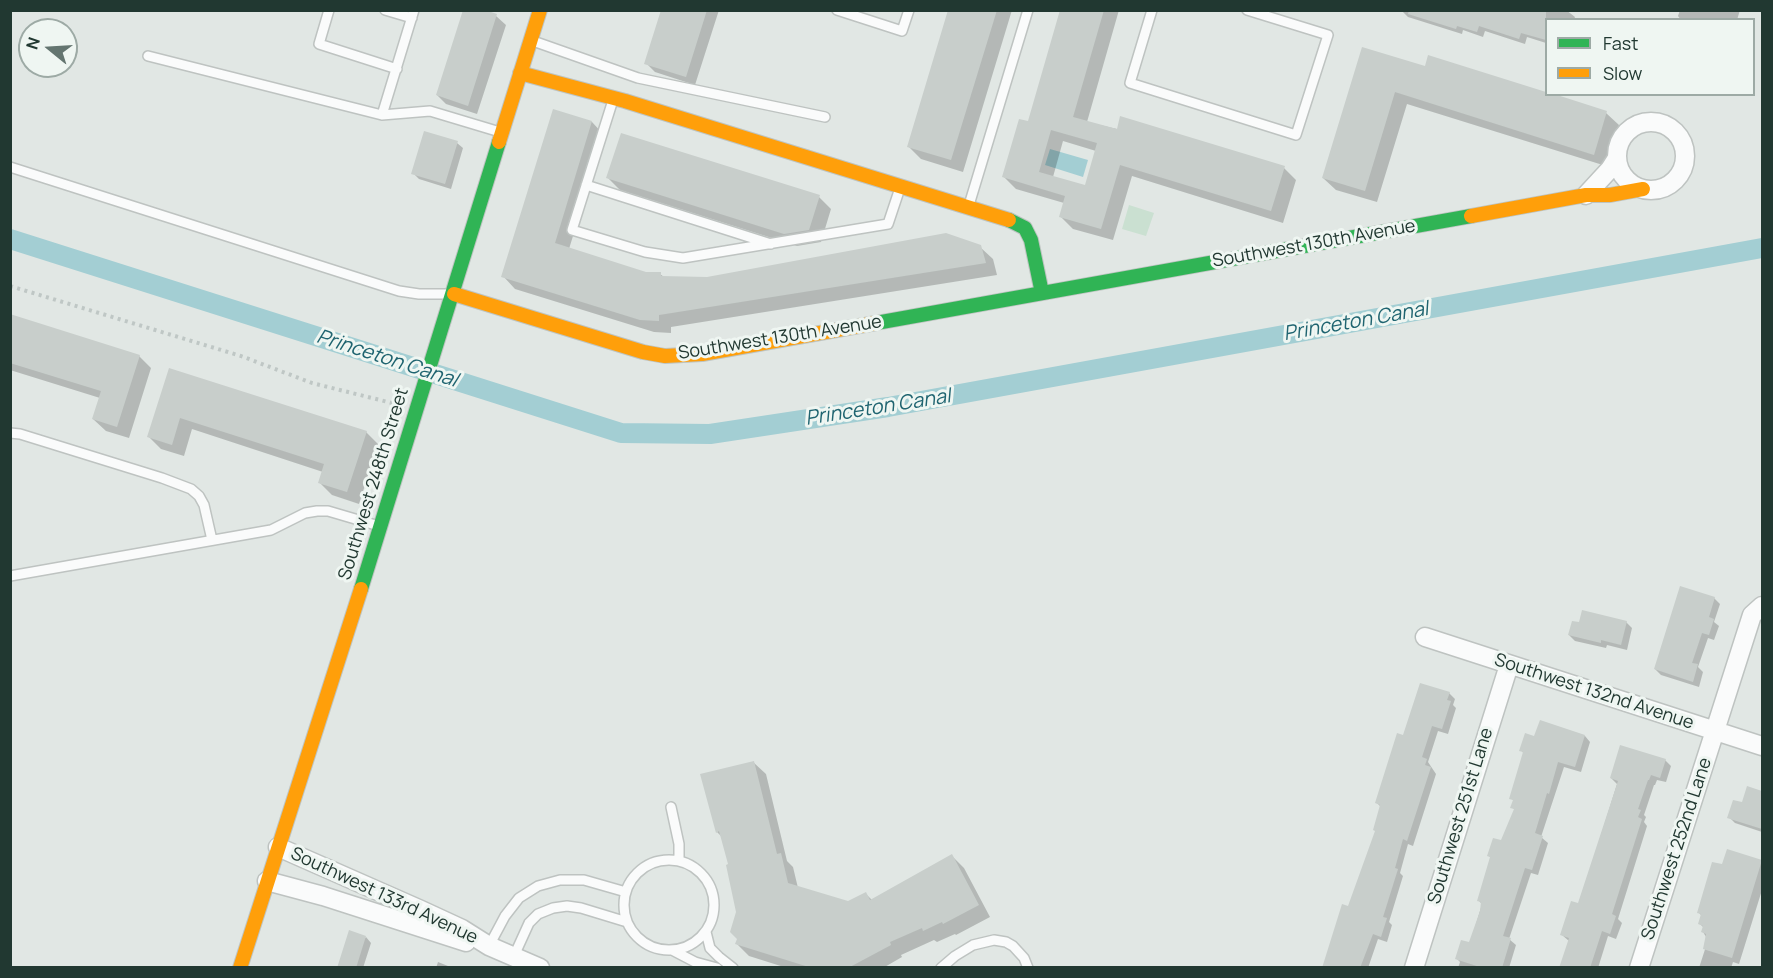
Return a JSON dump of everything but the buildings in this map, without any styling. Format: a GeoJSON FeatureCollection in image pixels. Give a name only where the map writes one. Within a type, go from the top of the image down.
{"type":"FeatureCollection","features":[{"type":"Feature","properties":{"kind":"street","name":"Southwest 248th Street"},"geometry":{"type":"LineString","coordinates":[[240,968],[381,527],[437,341],[454,294],[540,10]]}},
{"type":"Feature","properties":{"kind":"street"},"geometry":{"type":"LineString","coordinates":[[520,73],[614,99],[1016,222],[1025,228],[1035,252],[1042,293]]}},
{"type":"Feature","properties":{"kind":"street"},"geometry":{"type":"LineString","coordinates":[[1586,195],[1610,169],[1617,158],[1622,139],[1635,126],[1644,123],[1662,123],[1678,134],[1685,151],[1685,160],[1678,178],[1662,188],[1644,189],[1628,181],[1617,158]]}},
{"type":"Feature","properties":{"kind":"street","name":"Southwest 130th Avenue"},"geometry":{"type":"LineString","coordinates":[[454,294],[635,350],[664,356],[685,356],[1586,195],[1610,195],[1644,189]]}},
{"type":"Feature","properties":{"kind":"street","name":"Southwest 252nd Lane"},"geometry":{"type":"LineString","coordinates":[[1639,968],[1752,615],[1762,606]]}},
{"type":"Feature","properties":{"kind":"street","name":"Southwest 132nd Avenue"},"geometry":{"type":"LineString","coordinates":[[1425,638],[1762,746]]}},
{"type":"Feature","properties":{"kind":"street","name":"Southwest 251st Lane"},"geometry":{"type":"LineString","coordinates":[[1414,968],[1509,665]]}},
{"type":"Feature","properties":{"kind":"street","name":"Southwest 133rd Avenue"},"geometry":{"type":"LineString","coordinates":[[278,847],[421,909],[462,929],[489,946],[540,968]]}},
{"type":"Feature","properties":{"kind":"street","name":"Southwest 133rd Avenue"},"geometry":{"type":"LineString","coordinates":[[267,881],[463,941],[489,946]]}},
{"type":"Feature","properties":{"kind":"lane"},"geometry":{"type":"LineString","coordinates":[[329,10],[318,44],[397,69]]}},
{"type":"Feature","properties":{"kind":"lane"},"geometry":{"type":"LineString","coordinates":[[382,116],[413,14],[385,10]]}},
{"type":"Feature","properties":{"kind":"lane"},"geometry":{"type":"LineString","coordinates":[[837,10],[902,31],[909,10]]}},
{"type":"Feature","properties":{"kind":"lane"},"geometry":{"type":"LineString","coordinates":[[968,207],[1028,10]]}},
{"type":"Feature","properties":{"kind":"lane"},"geometry":{"type":"LineString","coordinates":[[1152,10],[1130,83],[1296,135],[1328,35],[1247,10]]}},
{"type":"Feature","properties":{"kind":"lane"},"geometry":{"type":"LineString","coordinates":[[531,40],[638,78],[825,117]]}},
{"type":"Feature","properties":{"kind":"lane"},"geometry":{"type":"LineString","coordinates":[[148,56],[382,116],[430,111],[502,132]]}},
{"type":"Feature","properties":{"kind":"lane"},"geometry":{"type":"LineString","coordinates":[[614,99],[572,230],[645,252],[683,258],[888,224],[901,186]]}},
{"type":"Feature","properties":{"kind":"lane"},"geometry":{"type":"LineString","coordinates":[[10,167],[399,291],[420,294],[454,294]]}},
{"type":"Feature","properties":{"kind":"lane"},"geometry":{"type":"LineString","coordinates":[[586,185],[774,244]]}},
{"type":"Feature","properties":{"kind":"lane"},"geometry":{"type":"LineString","coordinates":[[10,434],[31,437],[191,489],[204,505],[212,540]]}},
{"type":"Feature","properties":{"kind":"lane"},"geometry":{"type":"LineString","coordinates":[[10,576],[271,530],[305,513],[317,511],[328,511],[381,527]]}},
{"type":"Feature","properties":{"kind":"lane"},"geometry":{"type":"LineString","coordinates":[[671,807],[680,844],[679,860]]}},
{"type":"Feature","properties":{"kind":"lane"},"geometry":{"type":"LineString","coordinates":[[660,860],[679,860],[691,865],[709,883],[714,908],[705,932],[696,941],[685,948],[659,950],[636,937],[627,922],[624,907],[626,892],[633,877],[642,868],[660,860]]}},
{"type":"Feature","properties":{"kind":"lane"},"geometry":{"type":"LineString","coordinates":[[489,946],[505,916],[519,898],[538,886],[560,880],[584,880],[626,892]]}},
{"type":"Feature","properties":{"kind":"lane"},"geometry":{"type":"LineString","coordinates":[[514,956],[529,922],[538,914],[553,909],[567,906],[580,908],[627,922]]}},
{"type":"Feature","properties":{"kind":"lane"},"geometry":{"type":"LineString","coordinates":[[705,932],[710,948],[733,968]]}},
{"type":"Feature","properties":{"kind":"lane"},"geometry":{"type":"LineString","coordinates":[[941,968],[973,945],[994,939],[1013,946],[1024,958],[1028,968]]}},
{"type":"Feature","properties":{"kind":"lane"},"geometry":{"type":"LineString","coordinates":[[672,950],[695,962],[717,968]]}},
{"type":"Feature","properties":{"kind":"path"},"geometry":{"type":"LineString","coordinates":[[10,286],[242,357],[312,383],[400,405]]}},
{"type":"Feature","properties":{"kind":"green space"},"geometry":{"type":"Polygon","coordinates":[[[1129,205],[1154,213],[1146,236],[1122,229],[1129,205]]]}},
{"type":"Feature","properties":{"kind":"water"},"geometry":{"type":"Polygon","coordinates":[[[1050,149],[1088,160],[1083,177],[1045,165],[1050,149]]]}},
{"type":"Feature","properties":{"kind":"waterway","name":"Princeton Canal"},"geometry":{"type":"LineString","coordinates":[[10,239],[621,433],[710,434],[888,407],[1762,248]]}},
{"type":"Feature","properties":{"kind":"traffic: fast"},"geometry":{"type":"LineString","coordinates":[[361,589],[499,142]]}},
{"type":"Feature","properties":{"kind":"traffic: fast"},"geometry":{"type":"LineString","coordinates":[[876,323],[1471,216]]}},
{"type":"Feature","properties":{"kind":"traffic: fast"},"geometry":{"type":"LineString","coordinates":[[1009,220],[1025,228],[1031,240],[1042,293]]}},
{"type":"Feature","properties":{"kind":"traffic: slow"},"geometry":{"type":"LineString","coordinates":[[499,142],[540,10]]}},
{"type":"Feature","properties":{"kind":"traffic: slow"},"geometry":{"type":"LineString","coordinates":[[520,73],[625,101],[1009,220]]}},
{"type":"Feature","properties":{"kind":"traffic: slow"},"geometry":{"type":"LineString","coordinates":[[1471,216],[1586,195],[1610,195],[1643,189]]}},
{"type":"Feature","properties":{"kind":"traffic: slow"},"geometry":{"type":"LineString","coordinates":[[454,294],[643,352],[665,356],[702,354],[876,323]]}},
{"type":"Feature","properties":{"kind":"traffic: slow"},"geometry":{"type":"LineString","coordinates":[[240,968],[361,589]]}}]}
